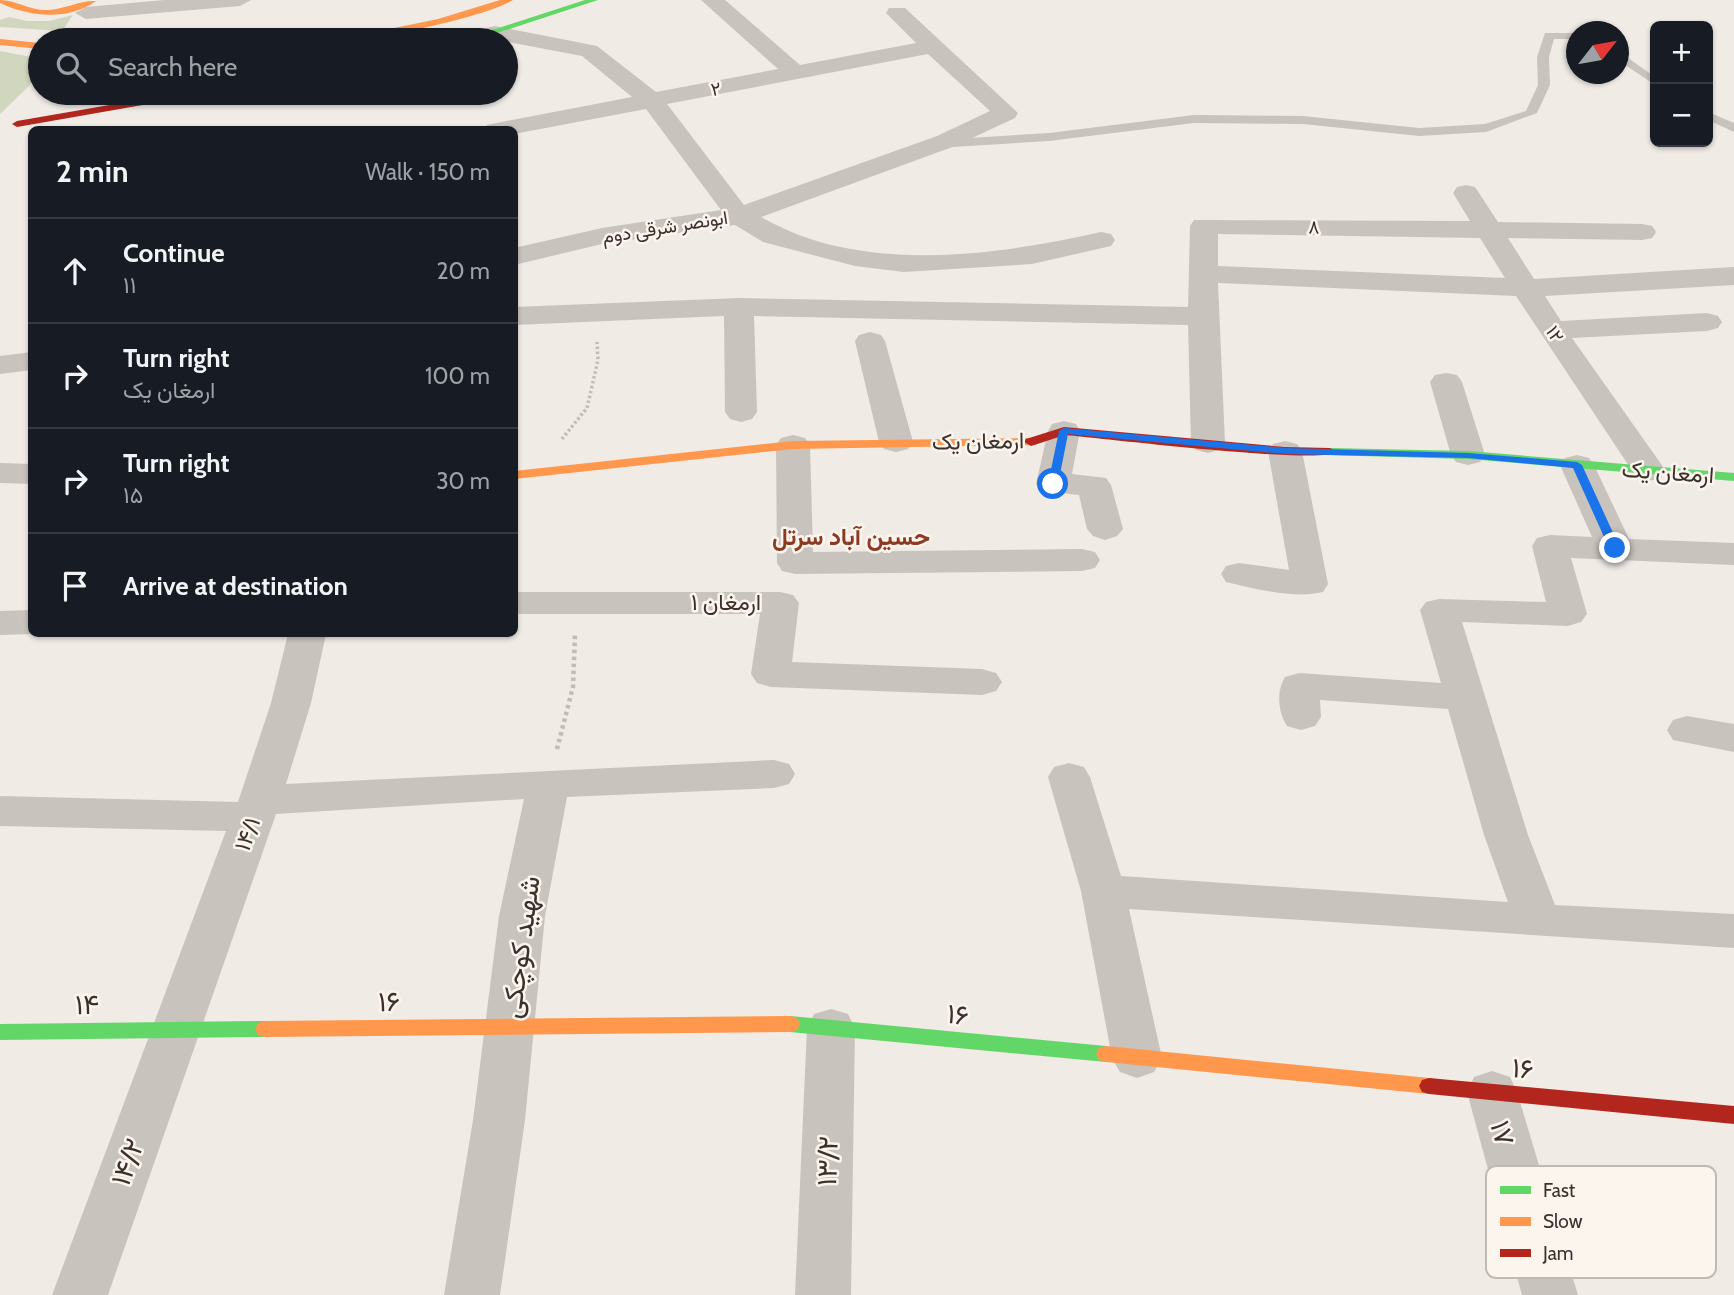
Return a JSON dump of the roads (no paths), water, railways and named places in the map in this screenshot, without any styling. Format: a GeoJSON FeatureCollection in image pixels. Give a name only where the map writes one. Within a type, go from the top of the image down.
{"type":"FeatureCollection","features":[{"type":"Feature","properties":{"kind":"main road"},"geometry":{"type":"LineString","coordinates":[[1,0],[33,16],[88,9]]}},
{"type":"Feature","properties":{"kind":"main road"},"geometry":{"type":"LineString","coordinates":[[404,28],[440,21],[509,0]]}},
{"type":"Feature","properties":{"kind":"main road"},"geometry":{"type":"LineString","coordinates":[[510,28],[594,0]]}},
{"type":"Feature","properties":{"kind":"main road"},"geometry":{"type":"LineString","coordinates":[[0,42],[28,45]]}},
{"type":"Feature","properties":{"kind":"main road"},"geometry":{"type":"LineString","coordinates":[[18,124],[34,105]]}},
{"type":"Feature","properties":{"kind":"main road"},"geometry":{"type":"LineString","coordinates":[[0,133],[18,124],[126,105]]}},
{"type":"Feature","properties":{"kind":"main road","name":"ارمغان یک"},"geometry":{"type":"LineString","coordinates":[[518,475],[793,445],[896,442],[1028,443],[1064,431],[1286,451],[1468,456],[1734,477]]}},
{"type":"Feature","properties":{"kind":"main road","name":"۱۶"},"geometry":{"type":"LineString","coordinates":[[175,1030],[791,1024],[1734,1115]]}},
{"type":"Feature","properties":{"kind":"main road","name":"۱۴"},"geometry":{"type":"LineString","coordinates":[[0,1031],[175,1030]]}},
{"type":"Feature","properties":{"kind":"street"},"geometry":{"type":"LineString","coordinates":[[88,9],[240,0]]}},
{"type":"Feature","properties":{"kind":"street"},"geometry":{"type":"LineString","coordinates":[[712,0],[796,72]]}},
{"type":"Feature","properties":{"kind":"street"},"geometry":{"type":"LineString","coordinates":[[518,37],[589,51],[653,102],[739,216],[935,145],[1006,113],[897,13]]}},
{"type":"Feature","properties":{"kind":"street","name":"۲"},"geometry":{"type":"LineString","coordinates":[[518,126],[935,46]]}},
{"type":"Feature","properties":{"kind":"street","name":"۱۲"},"geometry":{"type":"LineString","coordinates":[[1466,193],[1552,330],[1649,471]]}},
{"type":"Feature","properties":{"kind":"street","name":"ابونصر شرقی دوم"},"geometry":{"type":"LineString","coordinates":[[518,256],[602,236],[739,216],[773,236],[855,258],[904,264],[954,263],[1032,256],[1101,240]]}},
{"type":"Feature","properties":{"kind":"street","name":"۸"},"geometry":{"type":"LineString","coordinates":[[1208,443],[1203,316],[1204,226],[1642,232]]}},
{"type":"Feature","properties":{"kind":"street"},"geometry":{"type":"LineString","coordinates":[[1203,274],[1526,288],[1734,276]]}},
{"type":"Feature","properties":{"kind":"street"},"geometry":{"type":"LineString","coordinates":[[739,307],[741,412]]}},
{"type":"Feature","properties":{"kind":"street"},"geometry":{"type":"LineString","coordinates":[[518,316],[595,310],[739,307],[1203,316]]}},
{"type":"Feature","properties":{"kind":"street"},"geometry":{"type":"LineString","coordinates":[[1552,330],[1707,322]]}},
{"type":"Feature","properties":{"kind":"street"},"geometry":{"type":"LineString","coordinates":[[870,341],[896,442]]}},
{"type":"Feature","properties":{"kind":"street"},"geometry":{"type":"LineString","coordinates":[[0,365],[28,362]]}},
{"type":"Feature","properties":{"kind":"street"},"geometry":{"type":"LineString","coordinates":[[1446,382],[1468,456]]}},
{"type":"Feature","properties":{"kind":"street"},"geometry":{"type":"LineString","coordinates":[[1064,431],[1053,484],[1094,485],[1105,529]]}},
{"type":"Feature","properties":{"kind":"street"},"geometry":{"type":"LineString","coordinates":[[793,445],[795,563],[1082,559]]}},
{"type":"Feature","properties":{"kind":"street"},"geometry":{"type":"LineString","coordinates":[[1239,574],[1310,584],[1286,451]]}},
{"type":"Feature","properties":{"kind":"street"},"geometry":{"type":"LineString","coordinates":[[1577,465],[1615,548]]}},
{"type":"Feature","properties":{"kind":"street"},"geometry":{"type":"LineString","coordinates":[[0,472],[28,474]]}},
{"type":"Feature","properties":{"kind":"street"},"geometry":{"type":"LineString","coordinates":[[1538,921],[1506,835],[1439,610],[1568,614],[1550,546],[1734,554]]}},
{"type":"Feature","properties":{"kind":"street","name":"ارمغان ۱"},"geometry":{"type":"LineString","coordinates":[[518,603],[780,603],[771,674],[982,682]]}},
{"type":"Feature","properties":{"kind":"street","name":"۱۴/۱"},"geometry":{"type":"LineString","coordinates":[[175,1030],[257,809],[291,704],[306,637]]}},
{"type":"Feature","properties":{"kind":"street"},"geometry":{"type":"LineString","coordinates":[[1301,717],[1299,686],[1464,696]]}},
{"type":"Feature","properties":{"kind":"street"},"geometry":{"type":"LineString","coordinates":[[1687,730],[1734,738]]}},
{"type":"Feature","properties":{"kind":"street"},"geometry":{"type":"LineString","coordinates":[[0,811],[257,809],[548,783],[774,774]]}},
{"type":"Feature","properties":{"kind":"street"},"geometry":{"type":"LineString","coordinates":[[1069,776],[1103,891],[1137,1058]]}},
{"type":"Feature","properties":{"kind":"street","name":"شهید کوچکی"},"geometry":{"type":"LineString","coordinates":[[472,1295],[499,1120],[522,916],[548,783]]}},
{"type":"Feature","properties":{"kind":"street"},"geometry":{"type":"LineString","coordinates":[[1103,891],[1538,921],[1734,931]]}},
{"type":"Feature","properties":{"kind":"street","name":"۱۳/۲"},"geometry":{"type":"LineString","coordinates":[[823,1295],[831,1028]]}},
{"type":"Feature","properties":{"kind":"street","name":"۱۴/۲"},"geometry":{"type":"LineString","coordinates":[[80,1295],[175,1030]]}},
{"type":"Feature","properties":{"kind":"street","name":"۱۷"},"geometry":{"type":"LineString","coordinates":[[1492,1092],[1513,1166]]}},
{"type":"Feature","properties":{"kind":"street","name":"۱۷"},"geometry":{"type":"LineString","coordinates":[[1545,1278],[1550,1295]]}},
{"type":"Feature","properties":{"kind":"lane"},"geometry":{"type":"LineString","coordinates":[[935,145],[1049,137],[1194,119],[1303,120],[1419,132],[1486,128],[1531,113],[1544,85],[1543,57],[1549,35],[1566,36]]}},
{"type":"Feature","properties":{"kind":"lane"},"geometry":{"type":"LineString","coordinates":[[1629,62],[1650,78]]}},
{"type":"Feature","properties":{"kind":"lane"},"geometry":{"type":"LineString","coordinates":[[1713,118],[1734,128]]}},
{"type":"Feature","properties":{"kind":"district","name":"حسین آباد سرتل"},"geometry":{"type":"Point","coordinates":[851,536]}}]}
